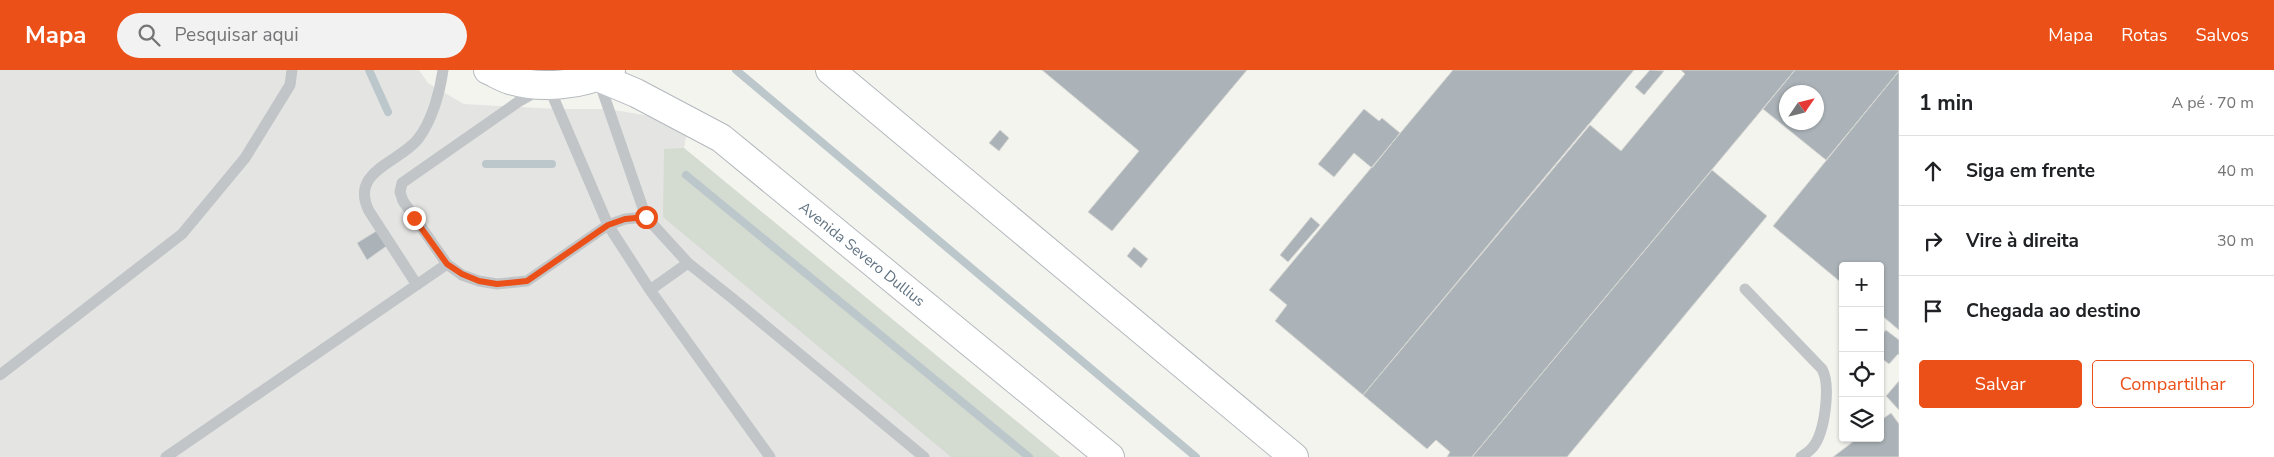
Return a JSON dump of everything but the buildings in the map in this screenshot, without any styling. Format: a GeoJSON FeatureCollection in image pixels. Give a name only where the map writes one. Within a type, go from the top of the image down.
{"type":"FeatureCollection","features":[{"type":"Feature","properties":{"kind":"main road"},"geometry":{"type":"LineString","coordinates":[[488,70],[511,80],[548,85],[604,74]]}},
{"type":"Feature","properties":{"kind":"main road"},"geometry":{"type":"LineString","coordinates":[[830,70],[1294,457]]}},
{"type":"Feature","properties":{"kind":"main road","name":"Avenida Severo Dullius"},"geometry":{"type":"LineString","coordinates":[[604,74],[720,138],[1110,457]]}},
{"type":"Feature","properties":{"kind":"lane"},"geometry":{"type":"LineString","coordinates":[[0,375],[182,234],[245,158],[290,85],[292,70]]}},
{"type":"Feature","properties":{"kind":"lane"},"geometry":{"type":"LineString","coordinates":[[417,284],[368,211],[365,204],[365,189],[369,180],[376,172],[418,140],[429,119],[437,97],[443,70]]}},
{"type":"Feature","properties":{"kind":"lane"},"geometry":{"type":"LineString","coordinates":[[604,74],[646,217],[688,263],[924,457]]}},
{"type":"Feature","properties":{"kind":"lane"},"geometry":{"type":"LineString","coordinates":[[646,217],[625,219],[608,225],[527,281],[497,284],[479,281],[462,274],[447,264],[403,201],[400,192],[402,183],[518,102],[548,85],[608,225],[650,290],[770,457]]}},
{"type":"Feature","properties":{"kind":"lane"},"geometry":{"type":"LineString","coordinates":[[650,290],[688,263]]}},
{"type":"Feature","properties":{"kind":"lane"},"geometry":{"type":"LineString","coordinates":[[166,457],[447,264]]}},
{"type":"Feature","properties":{"kind":"lane"},"geometry":{"type":"LineString","coordinates":[[1746,289],[1822,370],[1826,377],[1823,420],[1814,446],[1801,457]]}},
{"type":"Feature","properties":{"kind":"shaded area"},"geometry":{"type":"Polygon","coordinates":[[[0,70],[419,70],[428,83],[464,104],[559,109],[609,109],[655,117],[687,132],[684,148],[1060,457],[0,457],[0,70]]]}},
{"type":"Feature","properties":{"kind":"shaded area"},"geometry":{"type":"Polygon","coordinates":[[[684,148],[1060,457],[951,457],[663,217],[664,149],[684,148]]]}},
{"type":"Feature","properties":{"kind":"waterway"},"geometry":{"type":"LineString","coordinates":[[369,70],[388,112]]}},
{"type":"Feature","properties":{"kind":"waterway"},"geometry":{"type":"LineString","coordinates":[[736,70],[1196,457]]}},
{"type":"Feature","properties":{"kind":"waterway"},"geometry":{"type":"LineString","coordinates":[[486,164],[552,164]]}},
{"type":"Feature","properties":{"kind":"waterway"},"geometry":{"type":"LineString","coordinates":[[686,175],[1029,457]]}},
{"type":"Feature","properties":{"kind":"route"},"geometry":{"type":"LineString","coordinates":[[414,218],[447,264],[462,274],[479,281],[512,284],[527,281],[616,221],[633,217],[646,217]]}}]}
